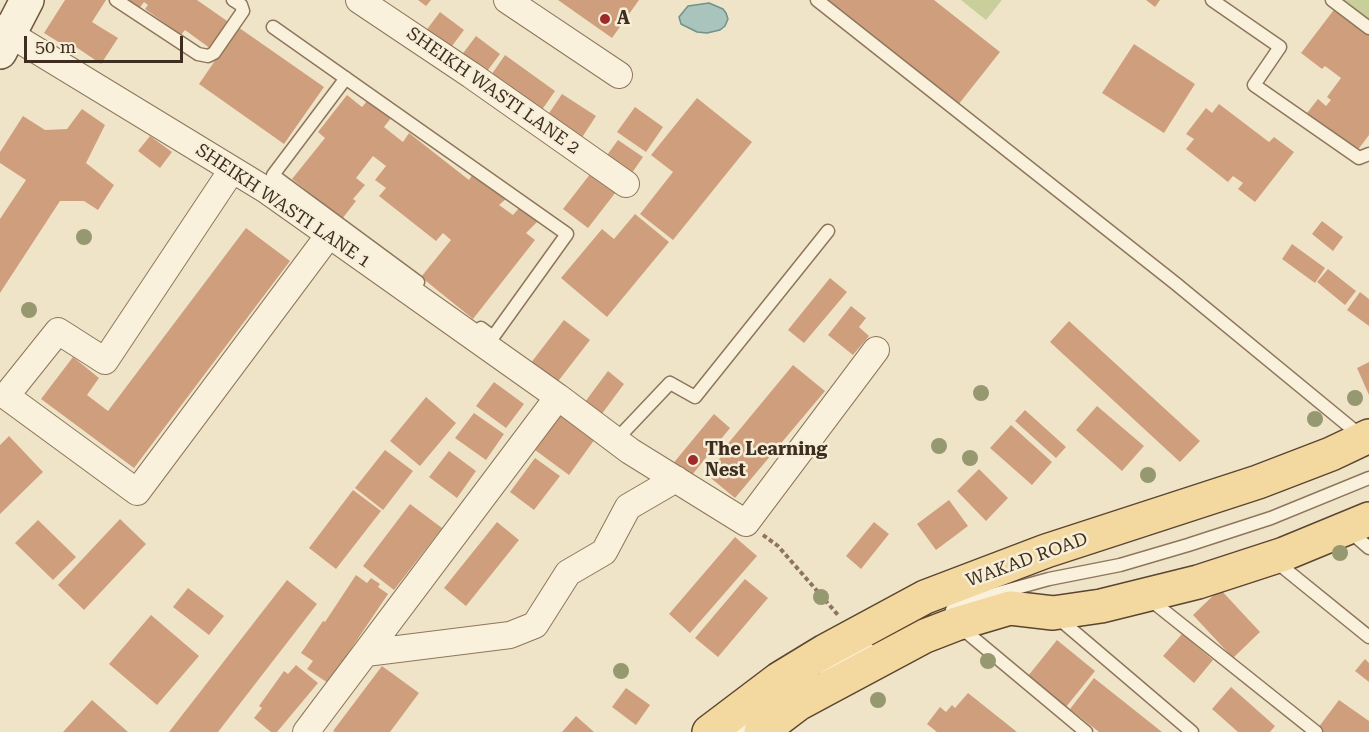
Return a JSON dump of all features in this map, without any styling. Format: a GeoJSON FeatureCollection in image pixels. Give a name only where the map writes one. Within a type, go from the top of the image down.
{"type":"FeatureCollection","features":[{"type":"Feature","properties":{"kind":"main road"},"geometry":{"type":"LineString","coordinates":[[3,38],[27,0]]}},
{"type":"Feature","properties":{"kind":"main road","name":"WAKAD ROAD"},"geometry":{"type":"LineString","coordinates":[[709,732],[779,679],[868,638],[925,597],[1046,551],[1258,482],[1366,437]]}},
{"type":"Feature","properties":{"kind":"main road","name":"WAKAD ROAD"},"geometry":{"type":"LineString","coordinates":[[763,722],[925,636],[949,619],[1011,608],[1053,613],[1101,606],[1198,582],[1364,528]]}},
{"type":"Feature","properties":{"kind":"street","name":"SHEIKH WASTI LANE 2"},"geometry":{"type":"LineString","coordinates":[[359,0],[626,184]]}},
{"type":"Feature","properties":{"kind":"street"},"geometry":{"type":"LineString","coordinates":[[507,0],[619,75]]}},
{"type":"Feature","properties":{"kind":"street","name":"SHEIKH WASTI LANE 1"},"geometry":{"type":"LineString","coordinates":[[3,38],[232,170],[268,182],[329,235],[489,341],[616,440],[746,523]]}},
{"type":"Feature","properties":{"kind":"street"},"geometry":{"type":"LineString","coordinates":[[232,170],[105,361],[58,331],[6,396],[137,492],[329,235]]}},
{"type":"Feature","properties":{"kind":"street"},"geometry":{"type":"LineString","coordinates":[[746,523],[876,350]]}},
{"type":"Feature","properties":{"kind":"street"},"geometry":{"type":"LineString","coordinates":[[306,732],[558,397]]}},
{"type":"Feature","properties":{"kind":"street"},"geometry":{"type":"LineString","coordinates":[[366,653],[510,635],[534,625],[568,573],[604,552],[628,507],[676,479]]}},
{"type":"Feature","properties":{"kind":"lane"},"geometry":{"type":"LineString","coordinates":[[116,0],[198,54],[208,56],[214,53],[243,11],[241,5],[233,0]]}},
{"type":"Feature","properties":{"kind":"lane"},"geometry":{"type":"LineString","coordinates":[[818,0],[1366,437]]}},
{"type":"Feature","properties":{"kind":"lane"},"geometry":{"type":"LineString","coordinates":[[1212,0],[1280,47],[1254,85],[1359,158],[1369,154]]}},
{"type":"Feature","properties":{"kind":"lane"},"geometry":{"type":"LineString","coordinates":[[1332,0],[1369,28]]}},
{"type":"Feature","properties":{"kind":"lane"},"geometry":{"type":"LineString","coordinates":[[273,27],[346,78],[567,234],[489,341],[268,182],[346,78]]}},
{"type":"Feature","properties":{"kind":"lane"},"geometry":{"type":"LineString","coordinates":[[616,440],[670,383],[695,397],[828,231]]}},
{"type":"Feature","properties":{"kind":"lane"},"geometry":{"type":"LineString","coordinates":[[1086,732],[949,619],[973,600],[1049,579],[1120,565],[1198,542],[1271,518],[1369,478]]}},
{"type":"Feature","properties":{"kind":"lane"},"geometry":{"type":"LineString","coordinates":[[1271,558],[1369,637]]}},
{"type":"Feature","properties":{"kind":"lane"},"geometry":{"type":"LineString","coordinates":[[1145,595],[1316,732]]}},
{"type":"Feature","properties":{"kind":"lane"},"geometry":{"type":"LineString","coordinates":[[1053,613],[1192,732]]}},
{"type":"Feature","properties":{"kind":"lane"},"geometry":{"type":"LineString","coordinates":[[811,678],[868,638]]}},
{"type":"Feature","properties":{"kind":"lane"},"geometry":{"type":"LineString","coordinates":[[738,732],[763,722]]}},
{"type":"Feature","properties":{"kind":"path"},"geometry":{"type":"LineString","coordinates":[[746,523],[778,546],[868,638]]}},
{"type":"Feature","properties":{"kind":"green space"},"geometry":{"type":"Polygon","coordinates":[[[961,0],[1002,0],[986,20],[961,0]]]}},
{"type":"Feature","properties":{"kind":"green space"},"geometry":{"type":"Polygon","coordinates":[[[1343,0],[1369,0],[1369,20],[1343,0]]]}},
{"type":"Feature","properties":{"kind":"water"},"geometry":{"type":"Polygon","coordinates":[[[709,3],[723,9],[726,13],[728,19],[720,30],[707,33],[697,32],[681,24],[679,17],[688,6],[709,3]]]}},
{"type":"Feature","properties":{"kind":"building"},"geometry":{"type":"Polygon","coordinates":[[[65,0],[106,0],[92,22],[118,38],[101,64],[76,47],[73,51],[44,33],[65,0]]]}},
{"type":"Feature","properties":{"kind":"building"},"geometry":{"type":"Polygon","coordinates":[[[126,0],[197,0],[230,23],[211,49],[185,30],[181,35],[145,9],[148,5],[144,2],[139,9],[126,0]]]}},
{"type":"Feature","properties":{"kind":"building"},"geometry":{"type":"Polygon","coordinates":[[[418,0],[431,0],[426,6],[418,0]]]}},
{"type":"Feature","properties":{"kind":"building","name":"A"},"geometry":{"type":"Polygon","coordinates":[[[558,0],[639,0],[612,38],[558,0]]]}},
{"type":"Feature","properties":{"kind":"building"},"geometry":{"type":"Polygon","coordinates":[[[825,0],[934,0],[1000,52],[958,105],[825,0]]]}},
{"type":"Feature","properties":{"kind":"building"},"geometry":{"type":"Polygon","coordinates":[[[1146,0],[1160,0],[1155,7],[1146,0]]]}},
{"type":"Feature","properties":{"kind":"building"},"geometry":{"type":"Polygon","coordinates":[[[1336,7],[1369,33],[1369,135],[1357,151],[1307,113],[1318,99],[1326,106],[1331,100],[1327,97],[1341,78],[1325,66],[1322,69],[1301,53],[1336,7]]]}},
{"type":"Feature","properties":{"kind":"building"},"geometry":{"type":"Polygon","coordinates":[[[440,12],[464,30],[446,54],[422,36],[440,12]]]}},
{"type":"Feature","properties":{"kind":"building"},"geometry":{"type":"Polygon","coordinates":[[[238,27],[324,87],[284,144],[199,84],[238,27]]]}},
{"type":"Feature","properties":{"kind":"building"},"geometry":{"type":"Polygon","coordinates":[[[476,36],[500,54],[482,78],[458,60],[476,36]]]}},
{"type":"Feature","properties":{"kind":"building"},"geometry":{"type":"Polygon","coordinates":[[[1134,44],[1195,84],[1164,133],[1102,93],[1134,44]]]}},
{"type":"Feature","properties":{"kind":"building"},"geometry":{"type":"Polygon","coordinates":[[[505,55],[555,91],[537,117],[487,81],[505,55]]]}},
{"type":"Feature","properties":{"kind":"building"},"geometry":{"type":"Polygon","coordinates":[[[562,94],[596,116],[577,145],[543,122],[562,94]]]}},
{"type":"Feature","properties":{"kind":"building"},"geometry":{"type":"Polygon","coordinates":[[[347,95],[362,107],[368,100],[391,118],[384,127],[403,142],[409,133],[469,180],[473,174],[507,198],[499,205],[513,215],[519,208],[538,221],[526,233],[535,240],[473,319],[421,277],[451,240],[443,233],[436,241],[379,196],[386,188],[375,180],[386,166],[373,156],[356,178],[365,185],[353,199],[356,201],[342,219],[292,179],[325,138],[318,132],[347,95]]]}},
{"type":"Feature","properties":{"kind":"building"},"geometry":{"type":"Polygon","coordinates":[[[697,98],[752,142],[673,240],[640,214],[673,172],[651,155],[697,98]]]}},
{"type":"Feature","properties":{"kind":"building"},"geometry":{"type":"Polygon","coordinates":[[[1219,104],[1269,142],[1274,137],[1294,152],[1255,202],[1238,189],[1243,183],[1233,176],[1228,182],[1186,149],[1194,139],[1186,134],[1206,108],[1212,113],[1219,104]]]}},
{"type":"Feature","properties":{"kind":"building"},"geometry":{"type":"Polygon","coordinates":[[[635,107],[663,127],[646,152],[617,132],[635,107]]]}},
{"type":"Feature","properties":{"kind":"building"},"geometry":{"type":"Polygon","coordinates":[[[82,109],[105,125],[86,163],[114,185],[98,210],[84,201],[60,201],[0,293],[0,219],[26,180],[0,163],[0,152],[23,116],[45,130],[67,129],[82,109]]]}},
{"type":"Feature","properties":{"kind":"building"},"geometry":{"type":"Polygon","coordinates":[[[150,136],[172,152],[160,168],[138,151],[150,136]]]}},
{"type":"Feature","properties":{"kind":"building"},"geometry":{"type":"Polygon","coordinates":[[[618,140],[643,157],[627,180],[602,162],[618,140]]]}},
{"type":"Feature","properties":{"kind":"building"},"geometry":{"type":"Polygon","coordinates":[[[594,169],[619,188],[588,228],[563,209],[594,169]]]}},
{"type":"Feature","properties":{"kind":"building"},"geometry":{"type":"Polygon","coordinates":[[[635,214],[669,242],[607,317],[561,278],[602,229],[614,239],[635,214]]]}},
{"type":"Feature","properties":{"kind":"building"},"geometry":{"type":"Polygon","coordinates":[[[1322,221],[1343,237],[1333,251],[1312,234],[1322,221]]]}},
{"type":"Feature","properties":{"kind":"building"},"geometry":{"type":"Polygon","coordinates":[[[246,228],[290,261],[134,468],[41,399],[73,357],[99,378],[87,395],[108,411],[246,228]]]}},
{"type":"Feature","properties":{"kind":"building"},"geometry":{"type":"Polygon","coordinates":[[[1292,244],[1325,268],[1315,283],[1282,259],[1292,244]]]}},
{"type":"Feature","properties":{"kind":"building"},"geometry":{"type":"Polygon","coordinates":[[[1328,269],[1356,291],[1345,305],[1317,282],[1328,269]]]}},
{"type":"Feature","properties":{"kind":"building"},"geometry":{"type":"Polygon","coordinates":[[[830,278],[847,292],[804,343],[788,330],[830,278]]]}},
{"type":"Feature","properties":{"kind":"building"},"geometry":{"type":"Polygon","coordinates":[[[1360,292],[1369,299],[1369,326],[1347,310],[1360,292]]]}},
{"type":"Feature","properties":{"kind":"building"},"geometry":{"type":"Polygon","coordinates":[[[851,306],[866,318],[859,327],[869,336],[853,355],[828,335],[851,306]]]}},
{"type":"Feature","properties":{"kind":"building"},"geometry":{"type":"Polygon","coordinates":[[[564,320],[590,340],[556,384],[530,364],[564,320]]]}},
{"type":"Feature","properties":{"kind":"building"},"geometry":{"type":"Polygon","coordinates":[[[1069,321],[1200,441],[1180,462],[1050,342],[1069,321]]]}},
{"type":"Feature","properties":{"kind":"building"},"geometry":{"type":"Polygon","coordinates":[[[1369,362],[1369,395],[1357,368],[1369,362]]]}},
{"type":"Feature","properties":{"kind":"building"},"geometry":{"type":"Polygon","coordinates":[[[793,365],[825,391],[735,498],[707,475],[723,454],[721,452],[793,365]]]}},
{"type":"Feature","properties":{"kind":"building"},"geometry":{"type":"Polygon","coordinates":[[[608,371],[624,384],[601,415],[585,402],[608,371]]]}},
{"type":"Feature","properties":{"kind":"building"},"geometry":{"type":"Polygon","coordinates":[[[494,382],[524,404],[506,428],[476,406],[494,382]]]}},
{"type":"Feature","properties":{"kind":"building"},"geometry":{"type":"Polygon","coordinates":[[[426,397],[456,423],[420,466],[390,441],[426,397]]]}},
{"type":"Feature","properties":{"kind":"building"},"geometry":{"type":"Polygon","coordinates":[[[1097,406],[1144,446],[1122,471],[1076,430],[1097,406]]]}},
{"type":"Feature","properties":{"kind":"building"},"geometry":{"type":"Polygon","coordinates":[[[566,407],[600,432],[569,475],[535,450],[566,407]]]}},
{"type":"Feature","properties":{"kind":"building"},"geometry":{"type":"Polygon","coordinates":[[[1025,410],[1066,447],[1056,458],[1015,421],[1025,410]]]}},
{"type":"Feature","properties":{"kind":"building"},"geometry":{"type":"Polygon","coordinates":[[[474,413],[504,434],[486,460],[455,438],[474,413]]]}},
{"type":"Feature","properties":{"kind":"building"},"geometry":{"type":"Polygon","coordinates":[[[714,414],[730,428],[688,480],[671,466],[714,414]]]}},
{"type":"Feature","properties":{"kind":"building"},"geometry":{"type":"Polygon","coordinates":[[[1011,425],[1052,462],[1032,485],[990,448],[1011,425]]]}},
{"type":"Feature","properties":{"kind":"building"},"geometry":{"type":"Polygon","coordinates":[[[9,436],[43,472],[0,514],[0,445],[9,436]]]}},
{"type":"Feature","properties":{"kind":"building"},"geometry":{"type":"Polygon","coordinates":[[[385,450],[413,471],[383,510],[355,488],[385,450]]]}},
{"type":"Feature","properties":{"kind":"building"},"geometry":{"type":"Polygon","coordinates":[[[449,451],[476,471],[457,498],[429,477],[449,451]]]}},
{"type":"Feature","properties":{"kind":"building"},"geometry":{"type":"Polygon","coordinates":[[[535,458],[560,476],[534,510],[510,492],[535,458]]]}},
{"type":"Feature","properties":{"kind":"building"},"geometry":{"type":"Polygon","coordinates":[[[979,469],[1008,498],[986,521],[957,491],[979,469]]]}},
{"type":"Feature","properties":{"kind":"building"},"geometry":{"type":"Polygon","coordinates":[[[353,490],[381,511],[336,569],[309,548],[353,490]]]}},
{"type":"Feature","properties":{"kind":"building"},"geometry":{"type":"Polygon","coordinates":[[[949,500],[968,526],[936,550],[917,524],[949,500]]]}},
{"type":"Feature","properties":{"kind":"building"},"geometry":{"type":"Polygon","coordinates":[[[410,504],[442,528],[394,590],[363,566],[410,504]]]}},
{"type":"Feature","properties":{"kind":"building"},"geometry":{"type":"Polygon","coordinates":[[[120,519],[146,544],[84,610],[58,585],[120,519]]]}},
{"type":"Feature","properties":{"kind":"building"},"geometry":{"type":"Polygon","coordinates":[[[38,520],[76,557],[53,580],[15,543],[38,520]]]}},
{"type":"Feature","properties":{"kind":"building"},"geometry":{"type":"Polygon","coordinates":[[[497,522],[519,540],[466,606],[444,588],[497,522]]]}},
{"type":"Feature","properties":{"kind":"building"},"geometry":{"type":"Polygon","coordinates":[[[874,522],[889,534],[861,569],[846,556],[874,522]]]}},
{"type":"Feature","properties":{"kind":"building"},"geometry":{"type":"Polygon","coordinates":[[[735,537],[757,556],[690,633],[669,614],[735,537]]]}},
{"type":"Feature","properties":{"kind":"building"},"geometry":{"type":"Polygon","coordinates":[[[356,575],[367,583],[371,578],[388,594],[328,683],[307,669],[313,661],[301,653],[356,575]]]}},
{"type":"Feature","properties":{"kind":"building"},"geometry":{"type":"Polygon","coordinates":[[[745,579],[768,598],[718,657],[695,638],[745,579]]]}},
{"type":"Feature","properties":{"kind":"building"},"geometry":{"type":"Polygon","coordinates":[[[287,580],[317,604],[218,732],[169,732],[287,580]]]}},
{"type":"Feature","properties":{"kind":"building"},"geometry":{"type":"Polygon","coordinates":[[[188,588],[224,616],[209,635],[173,607],[188,588]]]}},
{"type":"Feature","properties":{"kind":"building"},"geometry":{"type":"Polygon","coordinates":[[[1220,589],[1260,632],[1233,658],[1193,615],[1220,589]]]}},
{"type":"Feature","properties":{"kind":"building"},"geometry":{"type":"Polygon","coordinates":[[[151,615],[199,656],[157,705],[109,664],[151,615]]]}},
{"type":"Feature","properties":{"kind":"building"},"geometry":{"type":"Polygon","coordinates":[[[1182,634],[1213,660],[1194,683],[1163,656],[1182,634]]]}},
{"type":"Feature","properties":{"kind":"building"},"geometry":{"type":"Polygon","coordinates":[[[1057,640],[1095,671],[1066,707],[1028,676],[1057,640]]]}},
{"type":"Feature","properties":{"kind":"building"},"geometry":{"type":"Polygon","coordinates":[[[1365,659],[1369,663],[1369,682],[1355,671],[1365,659]]]}},
{"type":"Feature","properties":{"kind":"building"},"geometry":{"type":"Polygon","coordinates":[[[296,665],[318,683],[277,732],[271,732],[254,718],[262,708],[259,706],[284,671],[288,674],[296,665]]]}},
{"type":"Feature","properties":{"kind":"building"},"geometry":{"type":"Polygon","coordinates":[[[382,666],[419,693],[390,732],[333,731],[382,666]]]}},
{"type":"Feature","properties":{"kind":"building"},"geometry":{"type":"Polygon","coordinates":[[[1094,678],[1162,732],[1099,732],[1070,709],[1094,678]]]}},
{"type":"Feature","properties":{"kind":"building"},"geometry":{"type":"Polygon","coordinates":[[[1231,687],[1275,726],[1270,732],[1238,732],[1212,709],[1231,687]]]}},
{"type":"Feature","properties":{"kind":"building"},"geometry":{"type":"Polygon","coordinates":[[[626,688],[650,705],[636,725],[612,707],[626,688]]]}},
{"type":"Feature","properties":{"kind":"building"},"geometry":{"type":"Polygon","coordinates":[[[968,693],[1017,732],[937,732],[927,724],[940,707],[946,712],[952,705],[955,708],[968,693]]]}},
{"type":"Feature","properties":{"kind":"building"},"geometry":{"type":"Polygon","coordinates":[[[92,700],[128,732],[63,732],[92,700]]]}},
{"type":"Feature","properties":{"kind":"building"},"geometry":{"type":"Polygon","coordinates":[[[1339,700],[1369,721],[1369,732],[1323,732],[1318,728],[1339,700]]]}},
{"type":"Feature","properties":{"kind":"building"},"geometry":{"type":"Polygon","coordinates":[[[576,716],[594,732],[562,732],[576,716]]]}},
{"type":"Feature","properties":{"kind":"place","name":"A"},"geometry":{"type":"Point","coordinates":[605,19]}},
{"type":"Feature","properties":{"kind":"place","name":"The Learning Nest"},"geometry":{"type":"Point","coordinates":[693,460]}}]}
